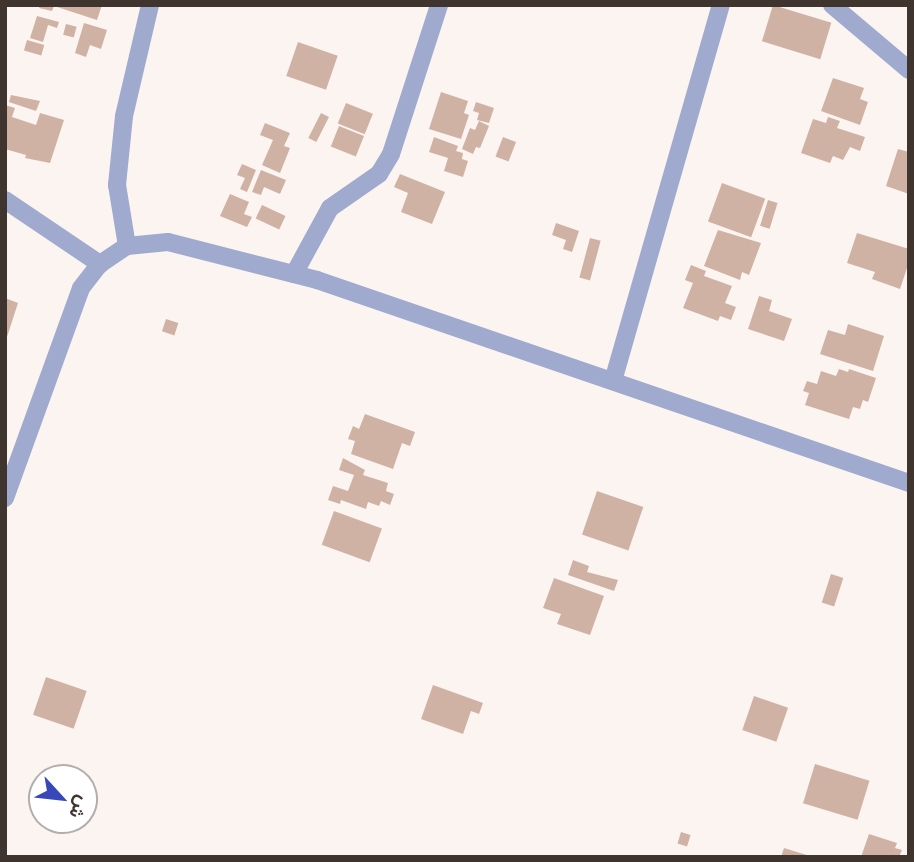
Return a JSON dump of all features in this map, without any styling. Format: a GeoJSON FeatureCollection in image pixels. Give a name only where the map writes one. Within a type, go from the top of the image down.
{"type":"FeatureCollection","features":[{"type":"Feature","properties":{"kind":"street"},"geometry":{"type":"LineString","coordinates":[[127,246],[117,185],[124,116],[150,5]]}},
{"type":"Feature","properties":{"kind":"street"},"geometry":{"type":"LineString","coordinates":[[294,274],[330,208],[379,174],[391,154],[439,5]]}},
{"type":"Feature","properties":{"kind":"street"},"geometry":{"type":"LineString","coordinates":[[613,381],[721,5]]}},
{"type":"Feature","properties":{"kind":"street"},"geometry":{"type":"LineString","coordinates":[[832,5],[909,70]]}},
{"type":"Feature","properties":{"kind":"street"},"geometry":{"type":"LineString","coordinates":[[5,200],[100,264]]}},
{"type":"Feature","properties":{"kind":"street"},"geometry":{"type":"LineString","coordinates":[[5,498],[81,288],[100,264],[127,246],[169,242],[294,274],[908,482]]}},
{"type":"Feature","properties":{"kind":"building"},"geometry":{"type":"Polygon","coordinates":[[[40,5],[102,5],[97,20],[54,6],[52,11],[39,8],[40,5]]]}},
{"type":"Feature","properties":{"kind":"building"},"geometry":{"type":"Polygon","coordinates":[[[773,5],[831,23],[820,59],[762,41],[773,5]]]}},
{"type":"Feature","properties":{"kind":"building"},"geometry":{"type":"Polygon","coordinates":[[[37,16],[59,22],[57,28],[48,25],[43,42],[30,38],[37,16]]]}},
{"type":"Feature","properties":{"kind":"building"},"geometry":{"type":"Polygon","coordinates":[[[84,23],[107,30],[101,49],[90,45],[86,57],[75,53],[84,23]]]}},
{"type":"Feature","properties":{"kind":"building"},"geometry":{"type":"Polygon","coordinates":[[[66,24],[77,27],[74,37],[63,35],[66,24]]]}},
{"type":"Feature","properties":{"kind":"building"},"geometry":{"type":"Polygon","coordinates":[[[27,40],[44,45],[41,56],[24,51],[27,40]]]}},
{"type":"Feature","properties":{"kind":"building"},"geometry":{"type":"Polygon","coordinates":[[[298,42],[338,56],[326,90],[286,76],[298,42]]]}},
{"type":"Feature","properties":{"kind":"building"},"geometry":{"type":"Polygon","coordinates":[[[833,78],[864,88],[860,99],[868,102],[860,125],[821,111],[833,78]]]}},
{"type":"Feature","properties":{"kind":"building"},"geometry":{"type":"Polygon","coordinates":[[[441,92],[468,101],[464,113],[469,115],[461,139],[429,129],[441,92]]]}},
{"type":"Feature","properties":{"kind":"building"},"geometry":{"type":"Polygon","coordinates":[[[11,95],[40,101],[36,111],[9,102],[11,95]]]}},
{"type":"Feature","properties":{"kind":"building"},"geometry":{"type":"Polygon","coordinates":[[[476,102],[494,108],[489,123],[477,120],[479,113],[473,111],[476,102]]]}},
{"type":"Feature","properties":{"kind":"building"},"geometry":{"type":"Polygon","coordinates":[[[346,103],[373,114],[365,134],[338,123],[346,103]]]}},
{"type":"Feature","properties":{"kind":"building"},"geometry":{"type":"Polygon","coordinates":[[[5,105],[15,108],[12,117],[36,125],[40,113],[64,120],[50,163],[25,158],[26,155],[5,149],[5,105]]]}},
{"type":"Feature","properties":{"kind":"building"},"geometry":{"type":"Polygon","coordinates":[[[321,113],[329,117],[316,142],[308,138],[321,113]]]}},
{"type":"Feature","properties":{"kind":"building"},"geometry":{"type":"Polygon","coordinates":[[[828,117],[840,121],[837,128],[865,137],[860,151],[850,147],[843,160],[833,156],[830,163],[801,153],[813,119],[826,123],[828,117]]]}},
{"type":"Feature","properties":{"kind":"building"},"geometry":{"type":"Polygon","coordinates":[[[479,121],[489,126],[480,148],[476,147],[473,154],[462,149],[470,128],[475,130],[479,121]]]}},
{"type":"Feature","properties":{"kind":"building"},"geometry":{"type":"Polygon","coordinates":[[[265,123],[290,133],[284,146],[290,148],[280,173],[262,165],[273,140],[260,135],[265,123]]]}},
{"type":"Feature","properties":{"kind":"building"},"geometry":{"type":"Polygon","coordinates":[[[339,126],[364,136],[356,157],[331,146],[339,126]]]}},
{"type":"Feature","properties":{"kind":"building"},"geometry":{"type":"Polygon","coordinates":[[[434,137],[458,146],[456,151],[463,153],[462,159],[468,161],[463,177],[444,171],[448,158],[429,152],[434,137]]]}},
{"type":"Feature","properties":{"kind":"building"},"geometry":{"type":"Polygon","coordinates":[[[503,137],[516,142],[509,162],[495,157],[503,137]]]}},
{"type":"Feature","properties":{"kind":"building"},"geometry":{"type":"Polygon","coordinates":[[[898,149],[909,152],[909,194],[886,186],[898,149]]]}},
{"type":"Feature","properties":{"kind":"building"},"geometry":{"type":"Polygon","coordinates":[[[242,164],[256,170],[247,192],[240,189],[245,178],[237,175],[242,164]]]}},
{"type":"Feature","properties":{"kind":"building"},"geometry":{"type":"Polygon","coordinates":[[[261,170],[286,180],[280,194],[264,187],[261,195],[252,192],[261,170]]]}},
{"type":"Feature","properties":{"kind":"building"},"geometry":{"type":"Polygon","coordinates":[[[400,174],[445,192],[432,224],[401,212],[408,193],[394,187],[400,174]]]}},
{"type":"Feature","properties":{"kind":"building"},"geometry":{"type":"Polygon","coordinates":[[[722,183],[765,199],[751,237],[708,222],[722,183]]]}},
{"type":"Feature","properties":{"kind":"building"},"geometry":{"type":"Polygon","coordinates":[[[230,194],[249,202],[244,214],[252,217],[247,227],[220,216],[230,194]]]}},
{"type":"Feature","properties":{"kind":"building"},"geometry":{"type":"Polygon","coordinates":[[[768,200],[778,203],[770,229],[760,226],[768,200]]]}},
{"type":"Feature","properties":{"kind":"building"},"geometry":{"type":"Polygon","coordinates":[[[262,205],[286,216],[279,230],[256,219],[262,205]]]}},
{"type":"Feature","properties":{"kind":"building"},"geometry":{"type":"Polygon","coordinates":[[[556,223],[579,231],[572,252],[563,249],[566,240],[552,235],[556,223]]]}},
{"type":"Feature","properties":{"kind":"building"},"geometry":{"type":"Polygon","coordinates":[[[718,230],[761,243],[749,275],[742,272],[740,280],[704,266],[718,230]]]}},
{"type":"Feature","properties":{"kind":"building"},"geometry":{"type":"Polygon","coordinates":[[[857,233],[909,249],[909,262],[900,289],[872,279],[875,272],[847,263],[857,233]]]}},
{"type":"Feature","properties":{"kind":"building"},"geometry":{"type":"Polygon","coordinates":[[[590,238],[601,241],[590,280],[579,278],[590,238]]]}},
{"type":"Feature","properties":{"kind":"building"},"geometry":{"type":"Polygon","coordinates":[[[691,265],[706,271],[704,276],[732,286],[725,303],[736,307],[731,320],[720,316],[718,321],[683,308],[693,283],[685,280],[691,265]]]}},
{"type":"Feature","properties":{"kind":"building"},"geometry":{"type":"Polygon","coordinates":[[[759,296],[772,300],[769,311],[792,319],[784,341],[748,329],[759,296]]]}},
{"type":"Feature","properties":{"kind":"building"},"geometry":{"type":"Polygon","coordinates":[[[5,298],[18,303],[6,340],[5,340],[5,298]]]}},
{"type":"Feature","properties":{"kind":"building"},"geometry":{"type":"Polygon","coordinates":[[[166,319],[178,323],[174,335],[162,331],[166,319]]]}},
{"type":"Feature","properties":{"kind":"building"},"geometry":{"type":"Polygon","coordinates":[[[848,324],[884,336],[873,371],[820,354],[828,330],[845,335],[848,324]]]}},
{"type":"Feature","properties":{"kind":"building"},"geometry":{"type":"Polygon","coordinates":[[[839,369],[848,372],[849,369],[876,378],[868,402],[863,400],[860,409],[853,407],[849,419],[805,405],[809,393],[803,391],[807,381],[817,384],[821,371],[836,376],[839,369]]]}},
{"type":"Feature","properties":{"kind":"building"},"geometry":{"type":"Polygon","coordinates":[[[365,414],[415,432],[410,446],[402,443],[393,469],[351,454],[355,441],[348,439],[353,426],[359,429],[365,414]]]}},
{"type":"Feature","properties":{"kind":"building"},"geometry":{"type":"Polygon","coordinates":[[[343,458],[365,470],[363,475],[388,483],[386,491],[394,494],[390,505],[381,501],[379,506],[368,502],[366,509],[341,500],[340,504],[328,500],[333,486],[348,491],[354,475],[339,470],[343,458]]]}},
{"type":"Feature","properties":{"kind":"building"},"geometry":{"type":"Polygon","coordinates":[[[597,491],[643,507],[628,550],[582,534],[597,491]]]}},
{"type":"Feature","properties":{"kind":"building"},"geometry":{"type":"Polygon","coordinates":[[[334,511],[382,528],[370,562],[322,545],[334,511]]]}},
{"type":"Feature","properties":{"kind":"building"},"geometry":{"type":"Polygon","coordinates":[[[573,560],[589,566],[587,572],[618,580],[614,591],[568,575],[573,560]]]}},
{"type":"Feature","properties":{"kind":"building"},"geometry":{"type":"Polygon","coordinates":[[[831,574],[843,578],[834,607],[822,603],[831,574]]]}},
{"type":"Feature","properties":{"kind":"building"},"geometry":{"type":"Polygon","coordinates":[[[554,578],[604,596],[590,635],[557,624],[561,614],[543,608],[554,578]]]}},
{"type":"Feature","properties":{"kind":"building"},"geometry":{"type":"Polygon","coordinates":[[[46,677],[87,691],[74,729],[33,715],[46,677]]]}},
{"type":"Feature","properties":{"kind":"building"},"geometry":{"type":"Polygon","coordinates":[[[433,685],[483,703],[479,714],[471,711],[463,734],[421,719],[433,685]]]}},
{"type":"Feature","properties":{"kind":"building"},"geometry":{"type":"Polygon","coordinates":[[[754,696],[788,708],[776,742],[742,730],[754,696]]]}},
{"type":"Feature","properties":{"kind":"building"},"geometry":{"type":"Polygon","coordinates":[[[815,764],[870,781],[858,820],[803,803],[815,764]]]}},
{"type":"Feature","properties":{"kind":"building"},"geometry":{"type":"Polygon","coordinates":[[[681,832],[691,835],[687,846],[677,843],[681,832]]]}},
{"type":"Feature","properties":{"kind":"building"},"geometry":{"type":"Polygon","coordinates":[[[869,834],[897,843],[895,848],[902,850],[899,857],[861,857],[869,834]]]}},
{"type":"Feature","properties":{"kind":"building"},"geometry":{"type":"Polygon","coordinates":[[[784,848],[810,856],[810,857],[781,857],[784,848]]]}}]}
